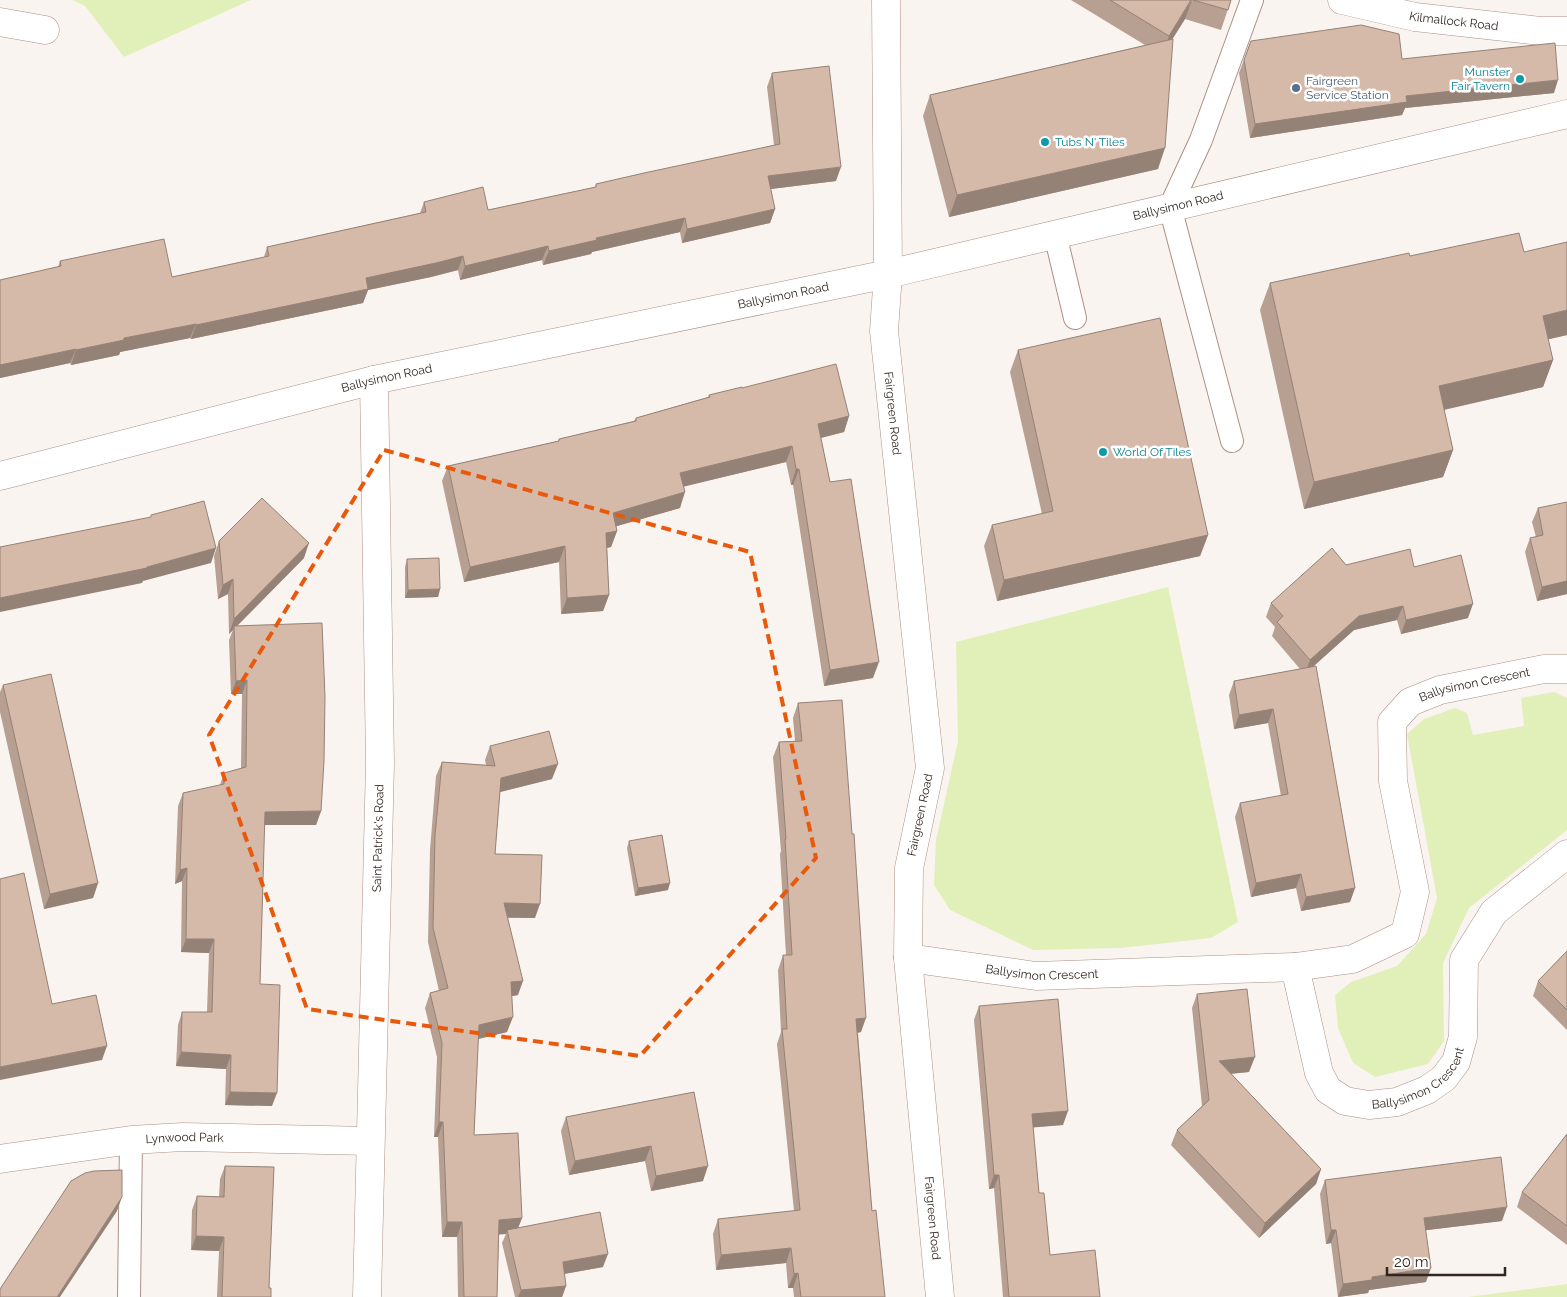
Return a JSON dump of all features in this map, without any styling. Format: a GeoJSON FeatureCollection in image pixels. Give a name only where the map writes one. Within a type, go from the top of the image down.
{"type":"FeatureCollection","features":[{"type":"Feature","properties":{"kind":"street","name":"Fairgreen Road"},"geometry":{"type":"LineString","coordinates":[[886,0],[888,274],[884,331],[930,768],[909,868],[908,958],[940,1297]]}},
{"type":"Feature","properties":{"kind":"street","name":"Kilmallock Road"},"geometry":{"type":"LineString","coordinates":[[1342,0],[1415,17],[1540,31],[1567,31]]}},
{"type":"Feature","properties":{"kind":"street"},"geometry":{"type":"LineString","coordinates":[[0,22],[45,30]]}},
{"type":"Feature","properties":{"kind":"street","name":"Ballysimon Road"},"geometry":{"type":"LineString","coordinates":[[0,476],[374,380],[888,274],[1567,114]]}},
{"type":"Feature","properties":{"kind":"street","name":"Saint Patrick's Road"},"geometry":{"type":"LineString","coordinates":[[367,1297],[380,763],[374,380]]}},
{"type":"Feature","properties":{"kind":"street","name":"Ballysimon Crescent"},"geometry":{"type":"LineString","coordinates":[[908,958],[1036,976],[1295,967],[1353,958],[1405,934],[1415,892],[1393,781],[1392,722],[1410,702],[1440,690],[1544,669],[1567,669]]}},
{"type":"Feature","properties":{"kind":"street","name":"Ballysimon Crescent"},"geometry":{"type":"LineString","coordinates":[[1295,967],[1319,1073],[1328,1090],[1345,1101],[1369,1105],[1397,1102],[1427,1090],[1444,1078],[1456,1062],[1463,1037],[1464,960],[1494,912],[1567,854]]}},
{"type":"Feature","properties":{"kind":"street","name":"Lynwood Park"},"geometry":{"type":"LineString","coordinates":[[2,1160],[131,1140],[183,1137],[370,1142]]}},
{"type":"Feature","properties":{"kind":"lane"},"geometry":{"type":"LineString","coordinates":[[1232,441],[1170,207],[1201,140],[1252,0]]}},
{"type":"Feature","properties":{"kind":"lane"},"geometry":{"type":"LineString","coordinates":[[1055,234],[1075,318]]}},
{"type":"Feature","properties":{"kind":"lane"},"geometry":{"type":"LineString","coordinates":[[129,1297],[131,1140]]}},
{"type":"Feature","properties":{"kind":"highlighted area"},"geometry":{"type":"Polygon","coordinates":[[[384,450],[750,552],[816,858],[640,1056],[307,1009],[209,735],[384,450]]]}},
{"type":"Feature","properties":{"kind":"green space"},"geometry":{"type":"Polygon","coordinates":[[[73,0],[251,0],[124,57],[85,6],[73,0]]]}},
{"type":"Feature","properties":{"kind":"green space"},"geometry":{"type":"Polygon","coordinates":[[[1168,587],[1238,922],[1211,938],[1121,948],[1033,950],[950,910],[934,885],[936,840],[958,741],[956,642],[1168,587]]]}},
{"type":"Feature","properties":{"kind":"green space"},"geometry":{"type":"Polygon","coordinates":[[[1554,692],[1567,698],[1567,830],[1469,908],[1443,963],[1444,1041],[1428,1064],[1375,1077],[1353,1063],[1338,1028],[1335,995],[1351,982],[1397,966],[1426,934],[1437,898],[1407,734],[1424,719],[1455,708],[1467,713],[1473,735],[1524,726],[1521,698],[1554,692]]]}},
{"type":"Feature","properties":{"kind":"green space"},"geometry":{"type":"Polygon","coordinates":[[[1567,1284],[1567,1297],[1468,1297],[1567,1284]]]}},
{"type":"Feature","properties":{"kind":"building"},"geometry":{"type":"Polygon","coordinates":[[[1110,0],[1191,0],[1169,36],[1110,0]]]}},
{"type":"Feature","properties":{"kind":"building"},"geometry":{"type":"Polygon","coordinates":[[[1193,0],[1231,0],[1228,10],[1193,0]]]}},
{"type":"Feature","properties":{"kind":"building"},"geometry":{"type":"Polygon","coordinates":[[[1361,25],[1399,34],[1402,59],[1555,43],[1558,80],[1406,96],[1407,102],[1255,124],[1244,60],[1251,41],[1361,25]]]}},
{"type":"Feature","properties":{"kind":"building","name":"Tubs N' Tiles"},"geometry":{"type":"Polygon","coordinates":[[[1173,39],[1165,148],[957,195],[930,95],[1173,39]]]}},
{"type":"Feature","properties":{"kind":"building"},"geometry":{"type":"Polygon","coordinates":[[[829,66],[841,167],[768,176],[775,209],[687,229],[685,218],[596,238],[597,240],[549,251],[548,246],[465,266],[463,256],[366,278],[368,289],[0,365],[0,280],[61,266],[60,261],[164,239],[172,277],[269,256],[267,247],[426,212],[424,202],[483,187],[488,210],[596,187],[596,184],[644,173],[780,144],[772,73],[829,66]]]}},
{"type":"Feature","properties":{"kind":"building"},"geometry":{"type":"Polygon","coordinates":[[[1519,233],[1524,252],[1567,242],[1567,310],[1543,316],[1553,360],[1439,386],[1453,450],[1314,482],[1270,283],[1409,253],[1410,256],[1519,233]]]}},
{"type":"Feature","properties":{"kind":"building","name":"World Of Tiles"},"geometry":{"type":"Polygon","coordinates":[[[1160,318],[1208,535],[1004,580],[992,525],[1053,511],[1018,350],[1160,318]]]}},
{"type":"Feature","properties":{"kind":"building"},"geometry":{"type":"Polygon","coordinates":[[[836,364],[849,416],[818,424],[830,482],[851,479],[879,662],[830,670],[799,469],[796,469],[792,446],[680,473],[685,492],[613,513],[617,531],[606,533],[609,595],[567,598],[565,546],[470,567],[448,466],[559,441],[559,439],[636,421],[636,418],[710,397],[709,395],[836,364]]]}},
{"type":"Feature","properties":{"kind":"building"},"geometry":{"type":"Polygon","coordinates":[[[262,498],[309,543],[234,619],[233,579],[223,585],[219,541],[262,498]]]}},
{"type":"Feature","properties":{"kind":"building"},"geometry":{"type":"Polygon","coordinates":[[[204,501],[216,548],[147,568],[0,598],[0,547],[151,517],[151,515],[204,501]]]}},
{"type":"Feature","properties":{"kind":"building"},"geometry":{"type":"Polygon","coordinates":[[[1567,502],[1567,581],[1542,587],[1530,538],[1543,535],[1538,508],[1567,502]]]}},
{"type":"Feature","properties":{"kind":"building"},"geometry":{"type":"Polygon","coordinates":[[[1332,548],[1346,565],[1410,549],[1414,567],[1461,555],[1473,604],[1406,620],[1403,606],[1359,616],[1310,660],[1277,622],[1283,616],[1271,603],[1332,548]]]}},
{"type":"Feature","properties":{"kind":"building"},"geometry":{"type":"Polygon","coordinates":[[[439,558],[440,589],[408,590],[407,559],[439,558]]]}},
{"type":"Feature","properties":{"kind":"building"},"geometry":{"type":"Polygon","coordinates":[[[322,623],[325,697],[321,811],[265,812],[260,984],[280,985],[277,1093],[230,1092],[231,1055],[181,1052],[182,1012],[212,1012],[214,939],[186,939],[187,868],[180,870],[183,793],[224,784],[224,773],[246,767],[247,680],[236,681],[234,626],[322,623]]]}},
{"type":"Feature","properties":{"kind":"building"},"geometry":{"type":"Polygon","coordinates":[[[1316,666],[1355,888],[1306,897],[1301,874],[1256,883],[1240,803],[1288,794],[1273,709],[1239,715],[1234,681],[1316,666]]]}},
{"type":"Feature","properties":{"kind":"building"},"geometry":{"type":"Polygon","coordinates":[[[51,674],[98,883],[50,894],[3,685],[51,674]]]}},
{"type":"Feature","properties":{"kind":"building"},"geometry":{"type":"Polygon","coordinates":[[[842,700],[852,834],[854,834],[866,1018],[856,1019],[872,1211],[876,1210],[885,1297],[801,1297],[798,1273],[794,1274],[791,1248],[721,1255],[718,1219],[800,1210],[782,1029],[787,1029],[783,955],[792,955],[779,742],[802,741],[798,703],[842,700]]]}},
{"type":"Feature","properties":{"kind":"building"},"geometry":{"type":"Polygon","coordinates":[[[549,731],[558,764],[501,778],[495,854],[542,855],[540,904],[504,903],[523,981],[511,982],[513,1017],[479,1025],[474,1135],[518,1133],[522,1218],[499,1220],[497,1297],[464,1297],[462,1222],[447,1222],[443,1122],[439,1122],[442,1043],[430,993],[448,988],[433,928],[435,835],[442,762],[495,766],[490,746],[549,731]]]}},
{"type":"Feature","properties":{"kind":"building"},"geometry":{"type":"Polygon","coordinates":[[[662,835],[670,883],[638,888],[629,841],[662,835]]]}},
{"type":"Feature","properties":{"kind":"building"},"geometry":{"type":"Polygon","coordinates":[[[24,873],[52,1004],[96,995],[107,1046],[0,1067],[0,879],[24,873]]]}},
{"type":"Feature","properties":{"kind":"building"},"geometry":{"type":"Polygon","coordinates":[[[1567,951],[1567,1010],[1538,981],[1567,951]]]}},
{"type":"Feature","properties":{"kind":"building"},"geometry":{"type":"Polygon","coordinates":[[[1247,989],[1255,1057],[1219,1061],[1321,1169],[1265,1223],[1177,1130],[1209,1100],[1197,994],[1247,989]]]}},
{"type":"Feature","properties":{"kind":"building"},"geometry":{"type":"Polygon","coordinates":[[[1058,999],[1068,1111],[1032,1114],[1039,1193],[1044,1193],[1050,1255],[1095,1250],[1100,1297],[1009,1297],[999,1175],[994,1175],[979,1006],[1058,999]]]}},
{"type":"Feature","properties":{"kind":"building"},"geometry":{"type":"Polygon","coordinates":[[[694,1092],[708,1166],[656,1176],[651,1146],[575,1161],[566,1117],[694,1092]]]}},
{"type":"Feature","properties":{"kind":"building"},"geometry":{"type":"Polygon","coordinates":[[[1567,1134],[1567,1226],[1522,1192],[1567,1134]]]}},
{"type":"Feature","properties":{"kind":"building"},"geometry":{"type":"Polygon","coordinates":[[[1501,1157],[1507,1207],[1424,1218],[1431,1268],[1372,1277],[1372,1280],[1343,1284],[1336,1230],[1331,1230],[1325,1180],[1501,1157]]]}},
{"type":"Feature","properties":{"kind":"building"},"geometry":{"type":"Polygon","coordinates":[[[225,1166],[274,1167],[269,1288],[271,1288],[271,1297],[222,1297],[224,1237],[196,1236],[197,1196],[224,1197],[225,1166]]]}},
{"type":"Feature","properties":{"kind":"building"},"geometry":{"type":"Polygon","coordinates":[[[122,1170],[122,1197],[57,1297],[0,1297],[0,1289],[71,1181],[85,1173],[94,1171],[122,1170]]]}},
{"type":"Feature","properties":{"kind":"building"},"geometry":{"type":"Polygon","coordinates":[[[600,1212],[608,1254],[563,1262],[566,1286],[521,1290],[507,1230],[600,1212]]]}},
{"type":"Feature","properties":{"kind":"place","name":"Munster Fair Tavern"},"geometry":{"type":"Point","coordinates":[1520,79]}},
{"type":"Feature","properties":{"kind":"place","name":"Fairgreen Service Station"},"geometry":{"type":"Point","coordinates":[1296,88]}},
{"type":"Feature","properties":{"kind":"place","name":"Tubs N' Tiles"},"geometry":{"type":"Point","coordinates":[1045,142]}},
{"type":"Feature","properties":{"kind":"place","name":"World Of Tiles"},"geometry":{"type":"Point","coordinates":[1103,452]}}]}
